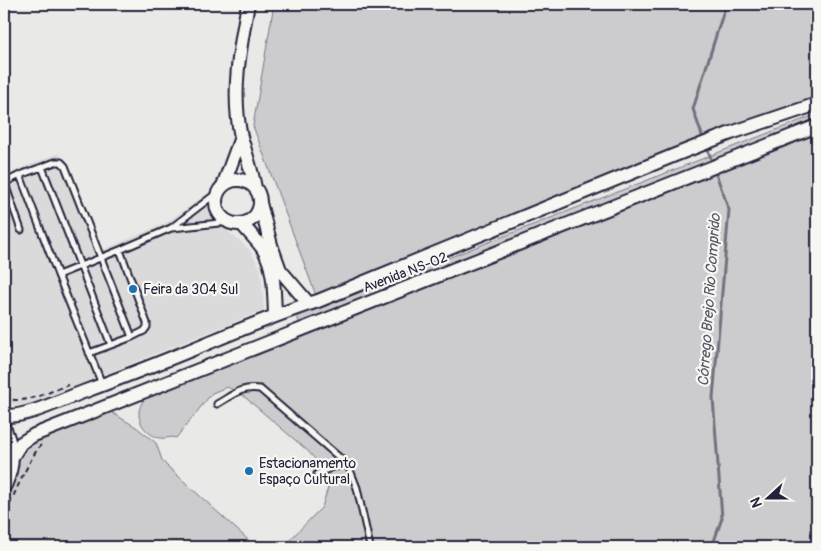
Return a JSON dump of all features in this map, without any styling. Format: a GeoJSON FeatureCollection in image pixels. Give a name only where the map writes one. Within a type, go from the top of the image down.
{"type":"FeatureCollection","features":[{"type":"Feature","properties":{"kind":"main road"},"geometry":{"type":"LineString","coordinates":[[4,431],[12,457],[4,484]]}},
{"type":"Feature","properties":{"kind":"street"},"geometry":{"type":"LineString","coordinates":[[248,4],[240,45],[237,81],[241,136],[255,188],[259,195],[271,245],[280,270],[309,304]]}},
{"type":"Feature","properties":{"kind":"street","name":"Avenida NS-02"},"geometry":{"type":"LineString","coordinates":[[4,416],[16,416],[102,385],[275,315],[309,304],[675,155],[817,104]]}},
{"type":"Feature","properties":{"kind":"street","name":"Avenida NS-02"},"geometry":{"type":"LineString","coordinates":[[12,457],[21,443],[34,435],[263,343],[817,126]]}},
{"type":"Feature","properties":{"kind":"street"},"geometry":{"type":"LineString","coordinates":[[241,136],[216,206],[223,218],[229,222],[242,224],[253,219],[260,203]]}},
{"type":"Feature","properties":{"kind":"street"},"geometry":{"type":"LineString","coordinates":[[221,189],[230,182],[239,180],[255,188]]}},
{"type":"Feature","properties":{"kind":"street"},"geometry":{"type":"LineString","coordinates":[[242,224],[262,247],[268,262],[275,315]]}},
{"type":"Feature","properties":{"kind":"lane"},"geometry":{"type":"LineString","coordinates":[[21,230],[5,184],[20,175],[55,162],[61,162],[65,166],[132,337]]}},
{"type":"Feature","properties":{"kind":"lane"},"geometry":{"type":"LineString","coordinates":[[42,167],[111,345]]}},
{"type":"Feature","properties":{"kind":"lane"},"geometry":{"type":"LineString","coordinates":[[20,175],[102,385]]}},
{"type":"Feature","properties":{"kind":"lane"},"geometry":{"type":"LineString","coordinates":[[58,275],[171,228],[221,189]]}},
{"type":"Feature","properties":{"kind":"lane"},"geometry":{"type":"LineString","coordinates":[[171,228],[229,222]]}},
{"type":"Feature","properties":{"kind":"lane"},"geometry":{"type":"LineString","coordinates":[[89,353],[132,337],[144,331],[147,327],[120,250]]}},
{"type":"Feature","properties":{"kind":"lane"},"geometry":{"type":"LineString","coordinates":[[217,404],[242,389],[250,387],[260,389],[348,465],[356,488],[370,547]]}},
{"type":"Feature","properties":{"kind":"lane"},"geometry":{"type":"LineString","coordinates":[[317,474],[334,467],[348,465]]}},
{"type":"Feature","properties":{"kind":"path"},"geometry":{"type":"LineString","coordinates":[[10,547],[4,533],[4,522],[28,464],[37,448],[44,442]]}},
{"type":"Feature","properties":{"kind":"shaded area"},"geometry":{"type":"Polygon","coordinates":[[[274,4],[817,4],[817,104],[318,301],[253,126],[274,4]]]}},
{"type":"Feature","properties":{"kind":"shaded area"},"geometry":{"type":"Polygon","coordinates":[[[817,114],[817,547],[283,547],[322,507],[331,478],[308,451],[240,393],[227,387],[212,393],[176,438],[156,437],[145,429],[140,421],[139,411],[141,404],[148,393],[303,331],[297,317],[817,114]]]}},
{"type":"Feature","properties":{"kind":"shaded area","name":"Feira da 304 Sul"},"geometry":{"type":"Polygon","coordinates":[[[59,153],[98,252],[166,223],[207,194],[213,215],[226,230],[249,249],[261,269],[264,310],[34,403],[17,406],[4,402],[4,175],[59,153]]]}},
{"type":"Feature","properties":{"kind":"shaded area"},"geometry":{"type":"Polygon","coordinates":[[[96,412],[111,412],[136,427],[156,443],[162,460],[166,465],[256,547],[4,547],[4,487],[23,446],[96,412]]]}},
{"type":"Feature","properties":{"kind":"waterway","name":"Córrego Brejo Rio Comprido"},"geometry":{"type":"LineString","coordinates":[[704,141],[693,109],[726,4]]}},
{"type":"Feature","properties":{"kind":"waterway","name":"Córrego Brejo Rio Comprido"},"geometry":{"type":"LineString","coordinates":[[707,147],[713,165]]}},
{"type":"Feature","properties":{"kind":"waterway","name":"Córrego Brejo Rio Comprido"},"geometry":{"type":"LineString","coordinates":[[712,547],[722,518],[713,398],[729,210],[715,171]]}},
{"type":"Feature","properties":{"kind":"place","name":"Feira da 304 Sul"},"geometry":{"type":"Point","coordinates":[133,289]}},
{"type":"Feature","properties":{"kind":"place","name":"Estacionamento Espaço Cultural"},"geometry":{"type":"Point","coordinates":[249,471]}}]}
